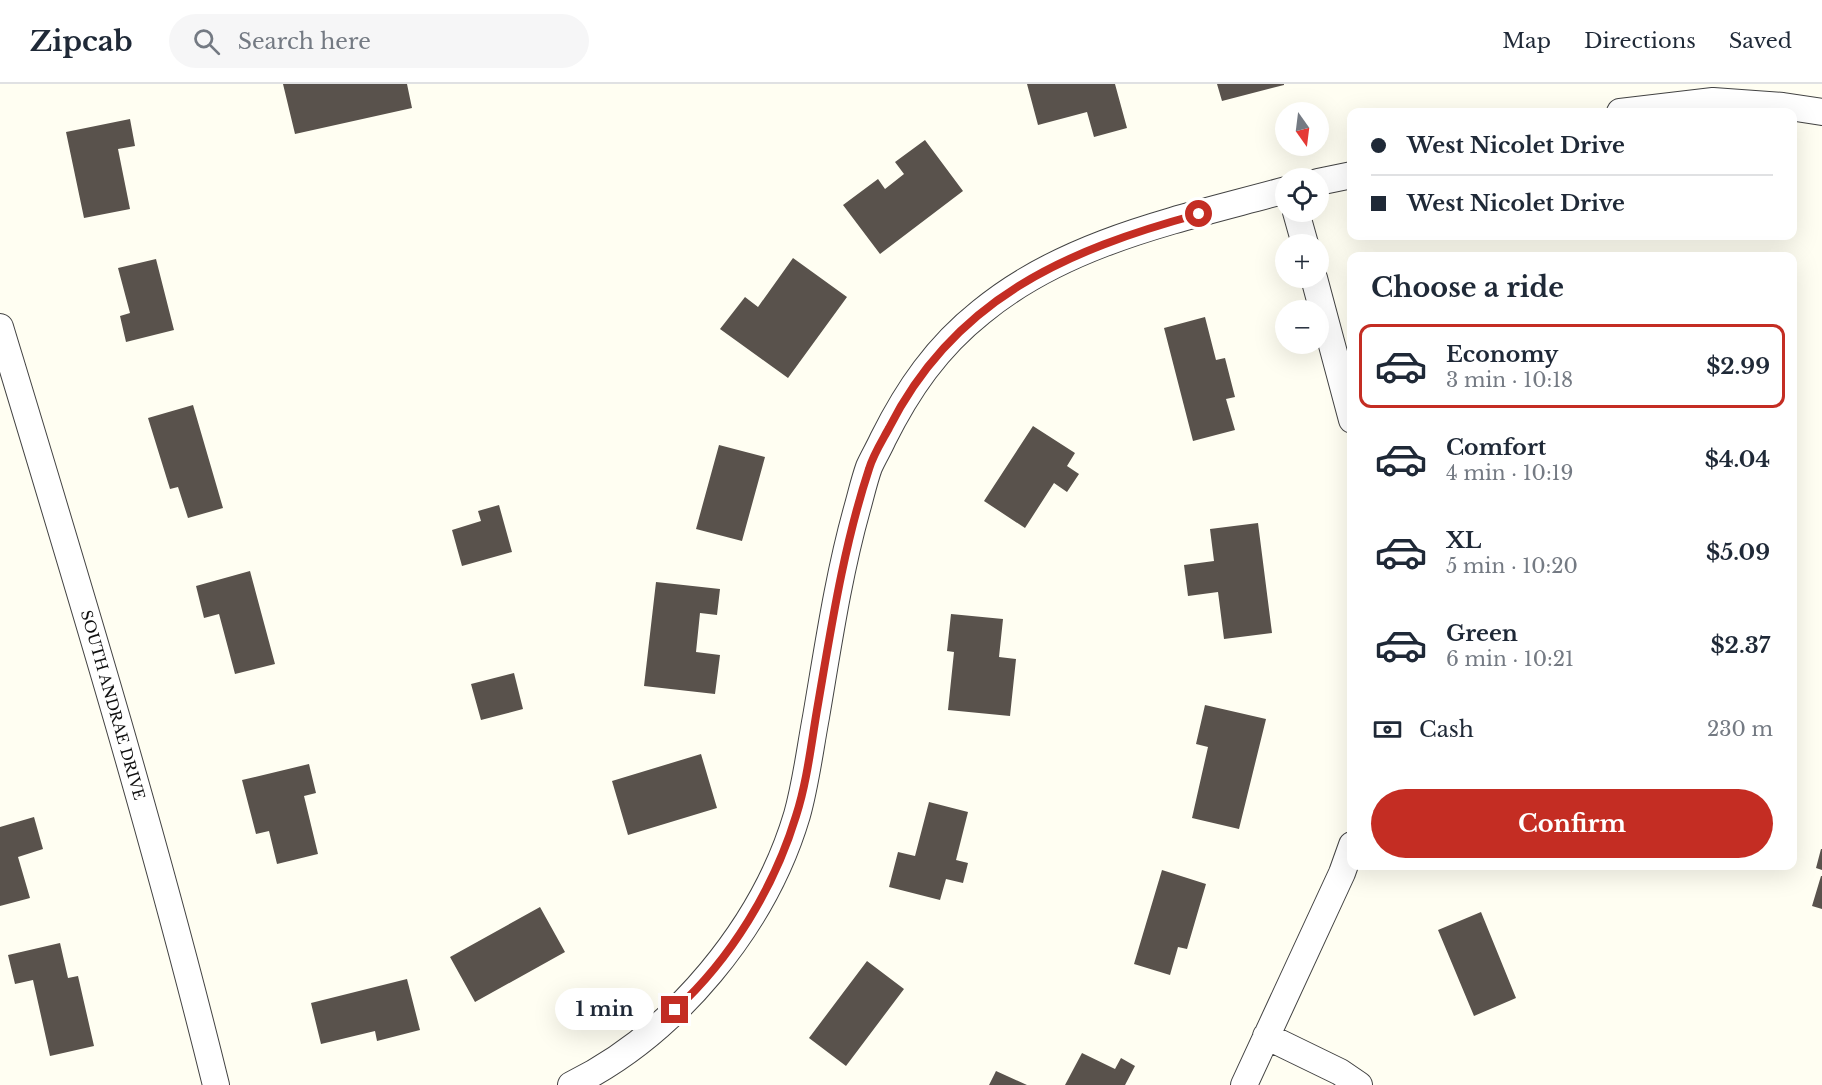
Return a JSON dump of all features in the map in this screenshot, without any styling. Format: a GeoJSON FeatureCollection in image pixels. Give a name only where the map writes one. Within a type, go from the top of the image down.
{"type":"FeatureCollection","features":[{"type":"Feature","properties":{"kind":"street"},"geometry":{"type":"LineString","coordinates":[[1654,108],[1713,101],[1796,108]]}},
{"type":"Feature","properties":{"kind":"street"},"geometry":{"type":"LineString","coordinates":[[1797,108],[1822,112]]}},
{"type":"Feature","properties":{"kind":"street"},"geometry":{"type":"LineString","coordinates":[[1329,179],[1347,175]]}},
{"type":"Feature","properties":{"kind":"street"},"geometry":{"type":"LineString","coordinates":[[571,1085],[642,1040],[691,995],[723,957],[761,899],[783,853],[797,815],[844,557],[870,466],[902,401],[942,347],[981,311],[1031,277],[1103,243],[1156,225],[1275,193]]}},
{"type":"Feature","properties":{"kind":"street"},"geometry":{"type":"LineString","coordinates":[[1317,288],[1347,401]]}},
{"type":"Feature","properties":{"kind":"street","name":"SOUTH ANDRAE DRIVE"},"geometry":{"type":"LineString","coordinates":[[0,327],[162,875],[216,1085]]}},
{"type":"Feature","properties":{"kind":"street"},"geometry":{"type":"LineString","coordinates":[[1244,1085],[1338,883],[1347,859]]}},
{"type":"Feature","properties":{"kind":"street"},"geometry":{"type":"LineString","coordinates":[[1266,1036],[1340,1072],[1359,1085]]}},
{"type":"Feature","properties":{"kind":"building"},"geometry":{"type":"Polygon","coordinates":[[[283,84],[407,84],[412,108],[295,134],[283,84]]]}},
{"type":"Feature","properties":{"kind":"building"},"geometry":{"type":"Polygon","coordinates":[[[1027,84],[1115,84],[1127,128],[1094,137],[1087,112],[1038,125],[1027,84]]]}},
{"type":"Feature","properties":{"kind":"building"},"geometry":{"type":"Polygon","coordinates":[[[1217,84],[1284,84],[1284,85],[1222,101],[1217,84]]]}},
{"type":"Feature","properties":{"kind":"building"},"geometry":{"type":"Polygon","coordinates":[[[130,119],[135,146],[118,149],[130,209],[84,218],[66,132],[130,119]]]}},
{"type":"Feature","properties":{"kind":"building"},"geometry":{"type":"Polygon","coordinates":[[[925,140],[963,191],[880,254],[843,205],[878,179],[885,189],[904,174],[895,162],[925,140]]]}},
{"type":"Feature","properties":{"kind":"building"},"geometry":{"type":"Polygon","coordinates":[[[793,258],[847,297],[788,378],[720,329],[745,297],[758,307],[793,258]]]}},
{"type":"Feature","properties":{"kind":"building"},"geometry":{"type":"Polygon","coordinates":[[[156,259],[174,330],[126,342],[120,316],[130,313],[118,268],[156,259]]]}},
{"type":"Feature","properties":{"kind":"building"},"geometry":{"type":"Polygon","coordinates":[[[1205,317],[1216,360],[1225,358],[1235,397],[1226,399],[1235,430],[1193,441],[1164,328],[1205,317]]]}},
{"type":"Feature","properties":{"kind":"building"},"geometry":{"type":"Polygon","coordinates":[[[193,405],[223,508],[188,518],[178,487],[170,489],[148,418],[193,405]]]}},
{"type":"Feature","properties":{"kind":"building"},"geometry":{"type":"Polygon","coordinates":[[[1033,426],[1075,453],[1067,466],[1079,474],[1067,492],[1054,483],[1025,528],[984,501],[1033,426]]]}},
{"type":"Feature","properties":{"kind":"building"},"geometry":{"type":"Polygon","coordinates":[[[719,445],[765,457],[742,541],[696,529],[719,445]]]}},
{"type":"Feature","properties":{"kind":"building"},"geometry":{"type":"Polygon","coordinates":[[[499,505],[512,552],[462,566],[452,530],[481,521],[478,511],[499,505]]]}},
{"type":"Feature","properties":{"kind":"building"},"geometry":{"type":"Polygon","coordinates":[[[1258,523],[1272,633],[1224,639],[1218,592],[1188,596],[1184,565],[1214,561],[1210,529],[1258,523]]]}},
{"type":"Feature","properties":{"kind":"building"},"geometry":{"type":"Polygon","coordinates":[[[250,571],[275,664],[235,674],[219,614],[204,618],[196,586],[250,571]]]}},
{"type":"Feature","properties":{"kind":"building"},"geometry":{"type":"Polygon","coordinates":[[[656,582],[720,589],[717,615],[700,613],[696,652],[720,655],[715,694],[644,686],[656,582]]]}},
{"type":"Feature","properties":{"kind":"building"},"geometry":{"type":"Polygon","coordinates":[[[951,614],[1003,619],[999,657],[1016,659],[1010,716],[948,710],[954,652],[947,651],[951,614]]]}},
{"type":"Feature","properties":{"kind":"building"},"geometry":{"type":"Polygon","coordinates":[[[514,673],[523,709],[481,720],[471,684],[514,673]]]}},
{"type":"Feature","properties":{"kind":"building"},"geometry":{"type":"Polygon","coordinates":[[[1205,705],[1266,719],[1239,829],[1192,818],[1208,747],[1196,744],[1205,705]]]}},
{"type":"Feature","properties":{"kind":"building"},"geometry":{"type":"Polygon","coordinates":[[[701,754],[717,808],[628,835],[612,781],[701,754]]]}},
{"type":"Feature","properties":{"kind":"building"},"geometry":{"type":"Polygon","coordinates":[[[309,764],[316,793],[304,796],[318,854],[277,864],[269,831],[256,834],[242,780],[309,764]]]}},
{"type":"Feature","properties":{"kind":"building"},"geometry":{"type":"Polygon","coordinates":[[[929,802],[968,812],[956,860],[968,863],[963,883],[946,879],[940,900],[889,887],[898,852],[915,856],[929,802]]]}},
{"type":"Feature","properties":{"kind":"building"},"geometry":{"type":"Polygon","coordinates":[[[34,817],[43,849],[18,857],[30,898],[0,906],[0,827],[34,817]]]}},
{"type":"Feature","properties":{"kind":"building"},"geometry":{"type":"Polygon","coordinates":[[[1822,849],[1822,870],[1816,868],[1822,849]]]}},
{"type":"Feature","properties":{"kind":"building"},"geometry":{"type":"Polygon","coordinates":[[[1162,870],[1206,884],[1187,949],[1178,947],[1170,975],[1134,964],[1162,870]]]}},
{"type":"Feature","properties":{"kind":"building"},"geometry":{"type":"Polygon","coordinates":[[[1822,876],[1822,909],[1812,906],[1822,876]]]}},
{"type":"Feature","properties":{"kind":"building"},"geometry":{"type":"Polygon","coordinates":[[[540,907],[565,952],[475,1002],[450,957],[540,907]]]}},
{"type":"Feature","properties":{"kind":"building"},"geometry":{"type":"Polygon","coordinates":[[[1481,912],[1516,998],[1474,1016],[1438,930],[1481,912]]]}},
{"type":"Feature","properties":{"kind":"building"},"geometry":{"type":"Polygon","coordinates":[[[60,943],[68,978],[78,976],[94,1046],[50,1056],[33,980],[15,984],[8,955],[60,943]]]}},
{"type":"Feature","properties":{"kind":"building"},"geometry":{"type":"Polygon","coordinates":[[[867,961],[904,989],[846,1066],[809,1038],[867,961]]]}},
{"type":"Feature","properties":{"kind":"building"},"geometry":{"type":"Polygon","coordinates":[[[407,979],[420,1030],[377,1041],[375,1031],[321,1044],[311,1003],[407,979]]]}},
{"type":"Feature","properties":{"kind":"building"},"geometry":{"type":"Polygon","coordinates":[[[1082,1053],[1115,1069],[1121,1058],[1135,1066],[1125,1085],[1065,1085],[1082,1053]]]}},
{"type":"Feature","properties":{"kind":"building"},"geometry":{"type":"Polygon","coordinates":[[[996,1071],[1027,1085],[989,1085],[996,1071]]]}},
{"type":"Feature","properties":{"kind":"route"},"geometry":{"type":"LineString","coordinates":[[675,1010],[723,957],[761,899],[783,853],[797,815],[806,774],[844,557],[870,466],[902,401],[942,347],[981,311],[1031,277],[1103,243],[1156,225],[1199,214]]}}]}
